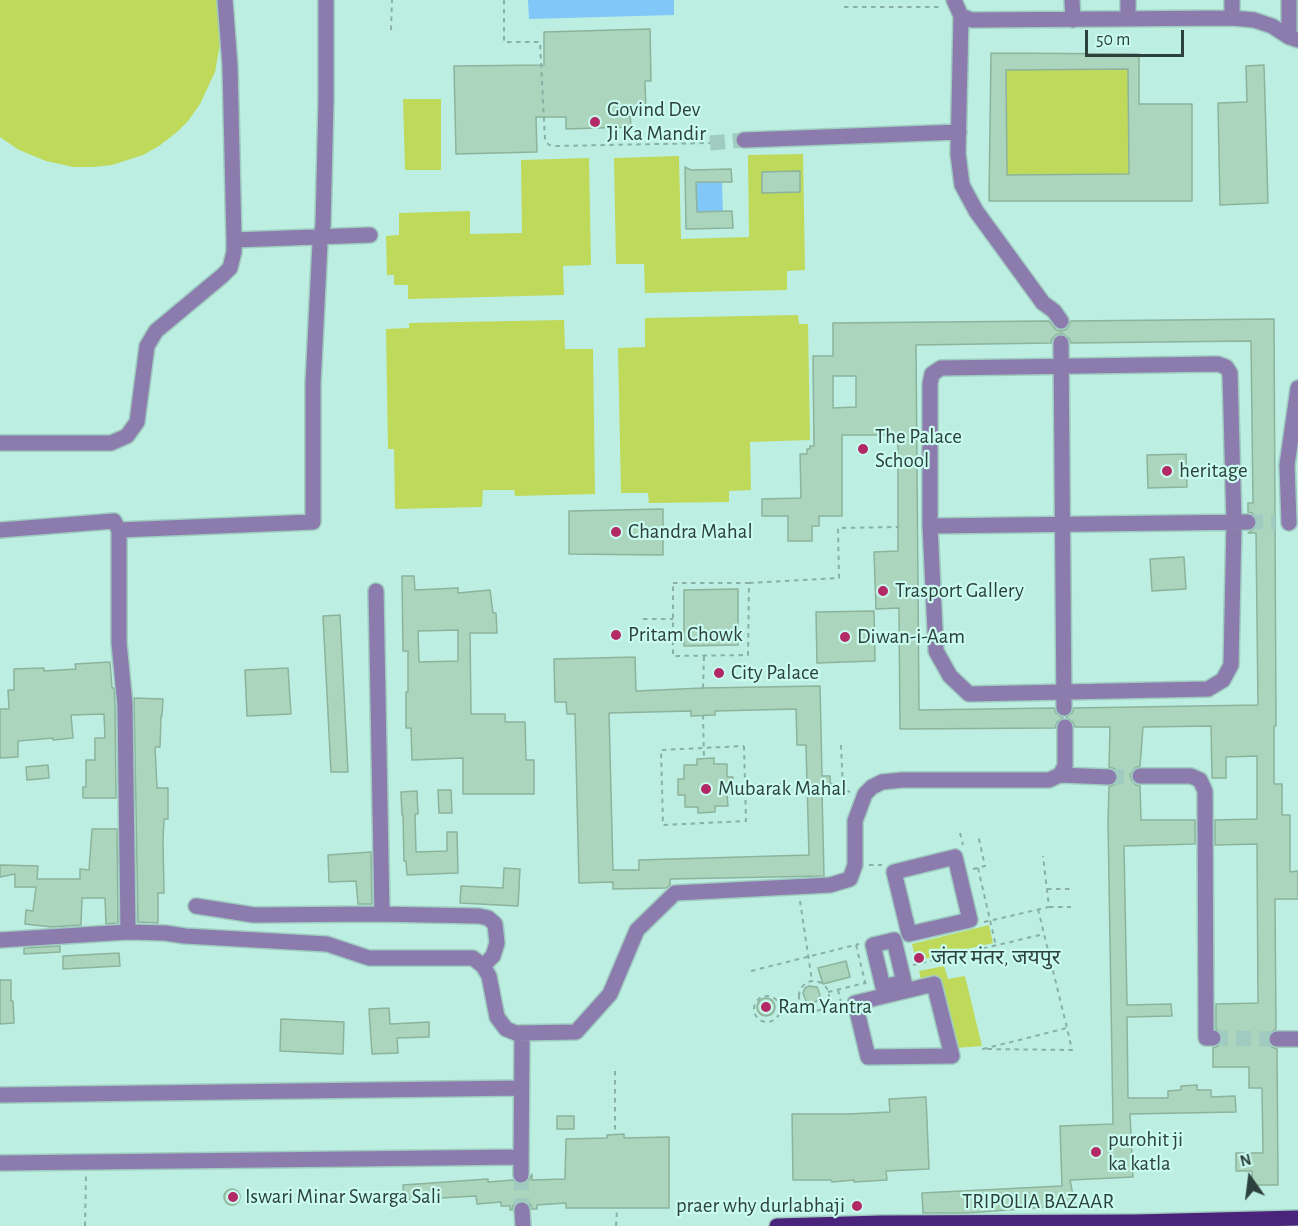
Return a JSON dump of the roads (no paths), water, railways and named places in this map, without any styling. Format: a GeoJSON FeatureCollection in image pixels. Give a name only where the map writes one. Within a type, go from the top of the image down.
{"type":"FeatureCollection","features":[{"type":"Feature","properties":{"kind":"main road","name":"TRIPOLIA BAZAAR"},"geometry":{"type":"LineString","coordinates":[[777,1226],[1298,1218]]}},
{"type":"Feature","properties":{"kind":"street"},"geometry":{"type":"LineString","coordinates":[[0,442],[111,443],[127,436],[137,422],[147,346],[156,331],[230,268],[234,240],[230,66],[225,0]]}},
{"type":"Feature","properties":{"kind":"street"},"geometry":{"type":"LineString","coordinates":[[119,530],[313,522],[313,384],[316,297],[323,225],[326,0]]}},
{"type":"Feature","properties":{"kind":"street"},"geometry":{"type":"LineString","coordinates":[[1072,0],[1072,20]]}},
{"type":"Feature","properties":{"kind":"street"},"geometry":{"type":"LineString","coordinates":[[1128,0],[1128,19]]}},
{"type":"Feature","properties":{"kind":"street"},"geometry":{"type":"LineString","coordinates":[[1232,0],[1232,18]]}},
{"type":"Feature","properties":{"kind":"street"},"geometry":{"type":"LineString","coordinates":[[1289,0],[1293,38]]}},
{"type":"Feature","properties":{"kind":"street"},"geometry":{"type":"LineString","coordinates":[[957,8],[972,20],[1232,18],[1254,20],[1272,26],[1293,38]]}},
{"type":"Feature","properties":{"kind":"street"},"geometry":{"type":"LineString","coordinates":[[957,8],[958,154],[962,185],[976,211],[1043,303],[1054,311],[1061,321]]}},
{"type":"Feature","properties":{"kind":"street"},"geometry":{"type":"LineString","coordinates":[[744,140],[959,132]]}},
{"type":"Feature","properties":{"kind":"street"},"geometry":{"type":"LineString","coordinates":[[234,240],[370,235]]}},
{"type":"Feature","properties":{"kind":"street"},"geometry":{"type":"LineString","coordinates":[[1061,343],[1064,708]]}},
{"type":"Feature","properties":{"kind":"street"},"geometry":{"type":"LineString","coordinates":[[1218,364],[1226,367],[1230,373],[1241,522],[1231,665],[1223,680],[1208,689],[969,694],[950,676],[936,651],[930,526],[930,384],[932,374],[940,368],[1062,367],[1218,364]]}},
{"type":"Feature","properties":{"kind":"street"},"geometry":{"type":"LineString","coordinates":[[1287,523],[1287,465],[1298,388]]}},
{"type":"Feature","properties":{"kind":"street"},"geometry":{"type":"LineString","coordinates":[[0,530],[114,521],[119,530],[119,643],[125,705],[128,932]]}},
{"type":"Feature","properties":{"kind":"street"},"geometry":{"type":"LineString","coordinates":[[930,526],[1241,522]]}},
{"type":"Feature","properties":{"kind":"street"},"geometry":{"type":"LineString","coordinates":[[376,591],[382,914]]}},
{"type":"Feature","properties":{"kind":"street"},"geometry":{"type":"LineString","coordinates":[[1060,775],[1065,766],[1065,728]]}},
{"type":"Feature","properties":{"kind":"street"},"geometry":{"type":"LineString","coordinates":[[0,940],[128,932],[165,933],[327,944],[369,957],[473,958],[483,966],[489,976],[497,1017],[506,1029],[516,1033],[576,1032],[610,994],[637,930],[675,893],[830,885],[850,879],[855,865],[855,821],[865,794],[882,782],[902,780],[1030,781],[1049,780],[1060,775],[1109,777]]}},
{"type":"Feature","properties":{"kind":"street"},"geometry":{"type":"LineString","coordinates":[[1140,776],[1191,776],[1200,780],[1205,791],[1206,1038],[1213,1038]]}},
{"type":"Feature","properties":{"kind":"street"},"geometry":{"type":"LineString","coordinates":[[955,857],[970,920],[909,934],[894,872],[955,857]]}},
{"type":"Feature","properties":{"kind":"street"},"geometry":{"type":"LineString","coordinates":[[196,906],[254,915],[479,916],[488,918],[495,924],[497,943],[493,956],[483,966]]}},
{"type":"Feature","properties":{"kind":"street"},"geometry":{"type":"LineString","coordinates":[[934,984],[952,1056],[868,1057],[855,1003],[869,999],[934,984]]}},
{"type":"Feature","properties":{"kind":"street"},"geometry":{"type":"LineString","coordinates":[[521,1175],[522,1033]]}},
{"type":"Feature","properties":{"kind":"street"},"geometry":{"type":"LineString","coordinates":[[1277,1039],[1298,1039]]}},
{"type":"Feature","properties":{"kind":"street"},"geometry":{"type":"LineString","coordinates":[[0,1095],[521,1088]]}},
{"type":"Feature","properties":{"kind":"street"},"geometry":{"type":"LineString","coordinates":[[0,1163],[521,1157]]}},
{"type":"Feature","properties":{"kind":"street"},"geometry":{"type":"LineString","coordinates":[[522,1210],[523,1226]]}},
{"type":"Feature","properties":{"kind":"water"},"geometry":{"type":"Polygon","coordinates":[[[528,0],[674,0],[674,15],[529,19],[528,0]]]}},
{"type":"Feature","properties":{"kind":"water"},"geometry":{"type":"Polygon","coordinates":[[[696,182],[722,182],[723,211],[697,212],[696,182]]]}},
{"type":"Feature","properties":{"kind":"tunnel"},"geometry":{"type":"LineString","coordinates":[[710,143],[744,140]]}},
{"type":"Feature","properties":{"kind":"tunnel"},"geometry":{"type":"LineString","coordinates":[[1248,522],[1275,522]]}},
{"type":"Feature","properties":{"kind":"tunnel"},"geometry":{"type":"LineString","coordinates":[[1109,777],[1140,776]]}},
{"type":"Feature","properties":{"kind":"tunnel"},"geometry":{"type":"LineString","coordinates":[[1213,1038],[1277,1039]]}},
{"type":"Feature","properties":{"kind":"tunnel"},"geometry":{"type":"LineString","coordinates":[[521,1175],[522,1210]]}},
{"type":"Feature","properties":{"kind":"place","name":"Govind Dev Ji Ka Mandir"},"geometry":{"type":"Point","coordinates":[595,122]}},
{"type":"Feature","properties":{"kind":"place","name":"The Palace School"},"geometry":{"type":"Point","coordinates":[863,449]}},
{"type":"Feature","properties":{"kind":"place","name":"heritage"},"geometry":{"type":"Point","coordinates":[1167,471]}},
{"type":"Feature","properties":{"kind":"place","name":"Chandra Mahal"},"geometry":{"type":"Point","coordinates":[616,532]}},
{"type":"Feature","properties":{"kind":"place","name":"Trasport Gallery"},"geometry":{"type":"Point","coordinates":[883,591]}},
{"type":"Feature","properties":{"kind":"place","name":"Pritam Chowk"},"geometry":{"type":"Point","coordinates":[616,635]}},
{"type":"Feature","properties":{"kind":"place","name":"Diwan-i-Aam"},"geometry":{"type":"Point","coordinates":[845,637]}},
{"type":"Feature","properties":{"kind":"place","name":"City Palace"},"geometry":{"type":"Point","coordinates":[719,673]}},
{"type":"Feature","properties":{"kind":"place","name":"Mubarak Mahal"},"geometry":{"type":"Point","coordinates":[706,789]}},
{"type":"Feature","properties":{"kind":"place","name":"जंतर मंतर, जयपुर"},"geometry":{"type":"Point","coordinates":[919,958]}},
{"type":"Feature","properties":{"kind":"place","name":"Ram Yantra"},"geometry":{"type":"Point","coordinates":[766,1007]}},
{"type":"Feature","properties":{"kind":"place","name":"purohit ji ka katla"},"geometry":{"type":"Point","coordinates":[1096,1152]}},
{"type":"Feature","properties":{"kind":"place","name":"Iswari Minar Swarga Sali"},"geometry":{"type":"Point","coordinates":[233,1197]}},
{"type":"Feature","properties":{"kind":"place","name":"praer why durlabhaji"},"geometry":{"type":"Point","coordinates":[857,1206]}}]}
